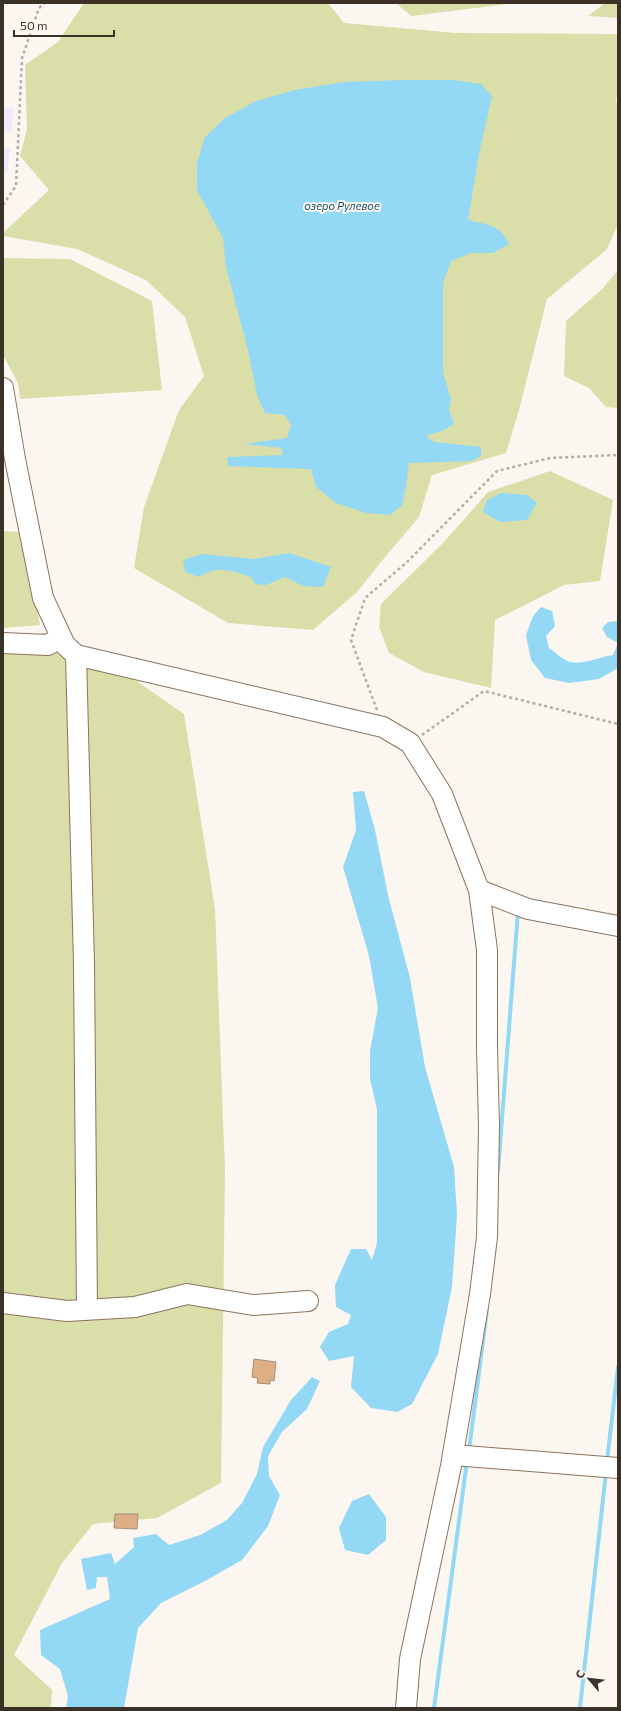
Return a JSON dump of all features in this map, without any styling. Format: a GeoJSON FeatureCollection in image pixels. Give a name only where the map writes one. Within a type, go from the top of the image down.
{"type":"FeatureCollection","features":[{"type":"Feature","properties":{"kind":"street"},"geometry":{"type":"LineString","coordinates":[[3,388],[9,462],[43,598],[65,645],[76,655],[383,727],[410,743],[442,794],[479,890],[487,950],[489,1126],[487,1237],[480,1294],[453,1455],[410,1659],[406,1708]]}},
{"type":"Feature","properties":{"kind":"street"},"geometry":{"type":"LineString","coordinates":[[3,643],[48,645],[61,637]]}},
{"type":"Feature","properties":{"kind":"street"},"geometry":{"type":"LineString","coordinates":[[76,655],[84,964],[87,1310]]}},
{"type":"Feature","properties":{"kind":"street"},"geometry":{"type":"LineString","coordinates":[[479,890],[528,909],[618,926]]}},
{"type":"Feature","properties":{"kind":"street"},"geometry":{"type":"LineString","coordinates":[[3,1303],[67,1311],[135,1307],[187,1294],[253,1305],[308,1301]]}},
{"type":"Feature","properties":{"kind":"street"},"geometry":{"type":"LineString","coordinates":[[453,1455],[618,1468]]}},
{"type":"Feature","properties":{"kind":"path"},"geometry":{"type":"LineString","coordinates":[[3,205],[16,186],[22,58],[39,8],[45,3]]}},
{"type":"Feature","properties":{"kind":"path"},"geometry":{"type":"LineString","coordinates":[[383,727],[351,640],[365,598],[406,563],[497,471],[550,458],[618,455]]}},
{"type":"Feature","properties":{"kind":"path"},"geometry":{"type":"LineString","coordinates":[[410,743],[484,691],[618,724]]}},
{"type":"Feature","properties":{"kind":"shaded area"},"geometry":{"type":"Polygon","coordinates":[[[3,107],[14,108],[11,132],[3,131],[3,107]]]}},
{"type":"Feature","properties":{"kind":"shaded area"},"geometry":{"type":"Polygon","coordinates":[[[3,148],[10,148],[7,174],[3,174],[3,148]]]}},
{"type":"Feature","properties":{"kind":"green space"},"geometry":{"type":"Polygon","coordinates":[[[84,3],[328,3],[344,23],[456,33],[618,34],[618,86],[616,101],[618,107],[618,224],[607,249],[547,299],[519,410],[506,453],[432,475],[419,517],[357,592],[313,630],[228,623],[134,568],[144,507],[179,410],[204,376],[185,317],[146,280],[77,249],[3,236],[3,233],[49,190],[20,156],[27,129],[25,65],[58,42],[84,3]]]}},
{"type":"Feature","properties":{"kind":"green space"},"geometry":{"type":"Polygon","coordinates":[[[396,3],[517,3],[411,16],[396,3]]]}},
{"type":"Feature","properties":{"kind":"green space"},"geometry":{"type":"Polygon","coordinates":[[[605,3],[618,3],[618,18],[588,16],[605,3]]]}},
{"type":"Feature","properties":{"kind":"green space"},"geometry":{"type":"Polygon","coordinates":[[[3,258],[70,259],[152,301],[162,390],[20,399],[18,383],[3,355],[3,258]]]}},
{"type":"Feature","properties":{"kind":"green space"},"geometry":{"type":"Polygon","coordinates":[[[618,270],[618,408],[606,407],[589,388],[564,376],[566,321],[603,288],[618,270]]]}},
{"type":"Feature","properties":{"kind":"green space"},"geometry":{"type":"Polygon","coordinates":[[[550,471],[613,500],[600,581],[564,585],[495,620],[491,688],[424,672],[389,653],[379,627],[381,604],[444,542],[488,492],[550,471]]]}},
{"type":"Feature","properties":{"kind":"green space"},"geometry":{"type":"Polygon","coordinates":[[[3,531],[22,532],[40,625],[3,628],[3,531]]]}},
{"type":"Feature","properties":{"kind":"green space"},"geometry":{"type":"Polygon","coordinates":[[[47,633],[67,662],[125,673],[184,714],[215,909],[225,1170],[221,1483],[157,1518],[93,1524],[62,1563],[14,1655],[52,1690],[51,1708],[3,1708],[3,637],[47,633]]]}},
{"type":"Feature","properties":{"kind":"water","name":"озеро Рулевое"},"geometry":{"type":"Polygon","coordinates":[[[454,80],[481,84],[492,96],[479,154],[468,220],[492,226],[505,237],[509,244],[493,253],[471,253],[451,261],[443,283],[443,373],[451,399],[449,410],[454,424],[444,430],[426,436],[434,442],[481,447],[481,456],[472,461],[409,463],[402,505],[390,515],[366,513],[336,503],[316,487],[311,469],[228,466],[227,457],[283,455],[281,448],[244,444],[287,438],[291,425],[285,415],[265,413],[257,395],[248,350],[226,267],[223,238],[197,190],[197,163],[205,137],[225,118],[256,101],[295,90],[344,82],[454,80]]]}},
{"type":"Feature","properties":{"kind":"water"},"geometry":{"type":"Polygon","coordinates":[[[501,493],[527,495],[537,503],[527,520],[500,522],[483,512],[487,500],[501,493]]]}},
{"type":"Feature","properties":{"kind":"water"},"geometry":{"type":"Polygon","coordinates":[[[289,553],[331,567],[323,587],[303,586],[285,577],[266,585],[255,584],[251,577],[225,570],[212,571],[199,577],[185,572],[183,560],[202,554],[254,559],[289,553]]]}},
{"type":"Feature","properties":{"kind":"water"},"geometry":{"type":"Polygon","coordinates":[[[541,607],[552,611],[555,626],[546,636],[549,648],[567,661],[575,663],[586,662],[613,655],[618,643],[618,668],[599,679],[569,683],[545,678],[531,660],[526,635],[533,616],[541,607]]]}},
{"type":"Feature","properties":{"kind":"water"},"geometry":{"type":"Polygon","coordinates":[[[618,621],[618,643],[607,637],[602,628],[608,622],[618,621]]]}},
{"type":"Feature","properties":{"kind":"water"},"geometry":{"type":"Polygon","coordinates":[[[364,791],[375,830],[388,895],[410,978],[425,1067],[454,1167],[457,1215],[452,1287],[438,1354],[412,1404],[397,1412],[371,1408],[351,1387],[354,1356],[329,1361],[320,1347],[329,1332],[348,1324],[351,1315],[336,1307],[335,1285],[351,1249],[366,1249],[372,1260],[377,1243],[377,1109],[370,1079],[370,1051],[378,1008],[369,956],[343,867],[356,830],[353,792],[364,791]]]}},
{"type":"Feature","properties":{"kind":"water"},"geometry":{"type":"Polygon","coordinates":[[[312,1377],[320,1381],[307,1409],[282,1432],[268,1456],[269,1476],[280,1495],[268,1526],[242,1560],[161,1603],[138,1628],[124,1708],[66,1708],[68,1696],[60,1669],[41,1655],[40,1630],[110,1599],[107,1577],[97,1577],[96,1588],[87,1590],[81,1559],[111,1553],[115,1564],[134,1547],[133,1538],[156,1534],[169,1545],[200,1535],[227,1520],[242,1503],[257,1474],[263,1447],[291,1400],[312,1377]]]}},
{"type":"Feature","properties":{"kind":"water"},"geometry":{"type":"Polygon","coordinates":[[[369,1494],[386,1517],[386,1540],[368,1555],[345,1550],[339,1528],[352,1501],[369,1494]]]}},
{"type":"Feature","properties":{"kind":"building"},"geometry":{"type":"Polygon","coordinates":[[[254,1359],[276,1362],[274,1381],[270,1380],[270,1384],[257,1383],[258,1378],[252,1377],[254,1359]]]}},
{"type":"Feature","properties":{"kind":"building"},"geometry":{"type":"Polygon","coordinates":[[[115,1514],[138,1514],[137,1529],[114,1528],[115,1514]]]}},
{"type":"Feature","properties":{"kind":"waterway"},"geometry":{"type":"LineString","coordinates":[[498,1171],[518,911]]}},
{"type":"Feature","properties":{"kind":"waterway"},"geometry":{"type":"LineString","coordinates":[[469,1450],[487,1310]]}},
{"type":"Feature","properties":{"kind":"waterway"},"geometry":{"type":"LineString","coordinates":[[607,1461],[618,1367]]}},
{"type":"Feature","properties":{"kind":"waterway"},"geometry":{"type":"LineString","coordinates":[[434,1708],[467,1461]]}},
{"type":"Feature","properties":{"kind":"waterway"},"geometry":{"type":"LineString","coordinates":[[580,1708],[606,1472]]}}]}
